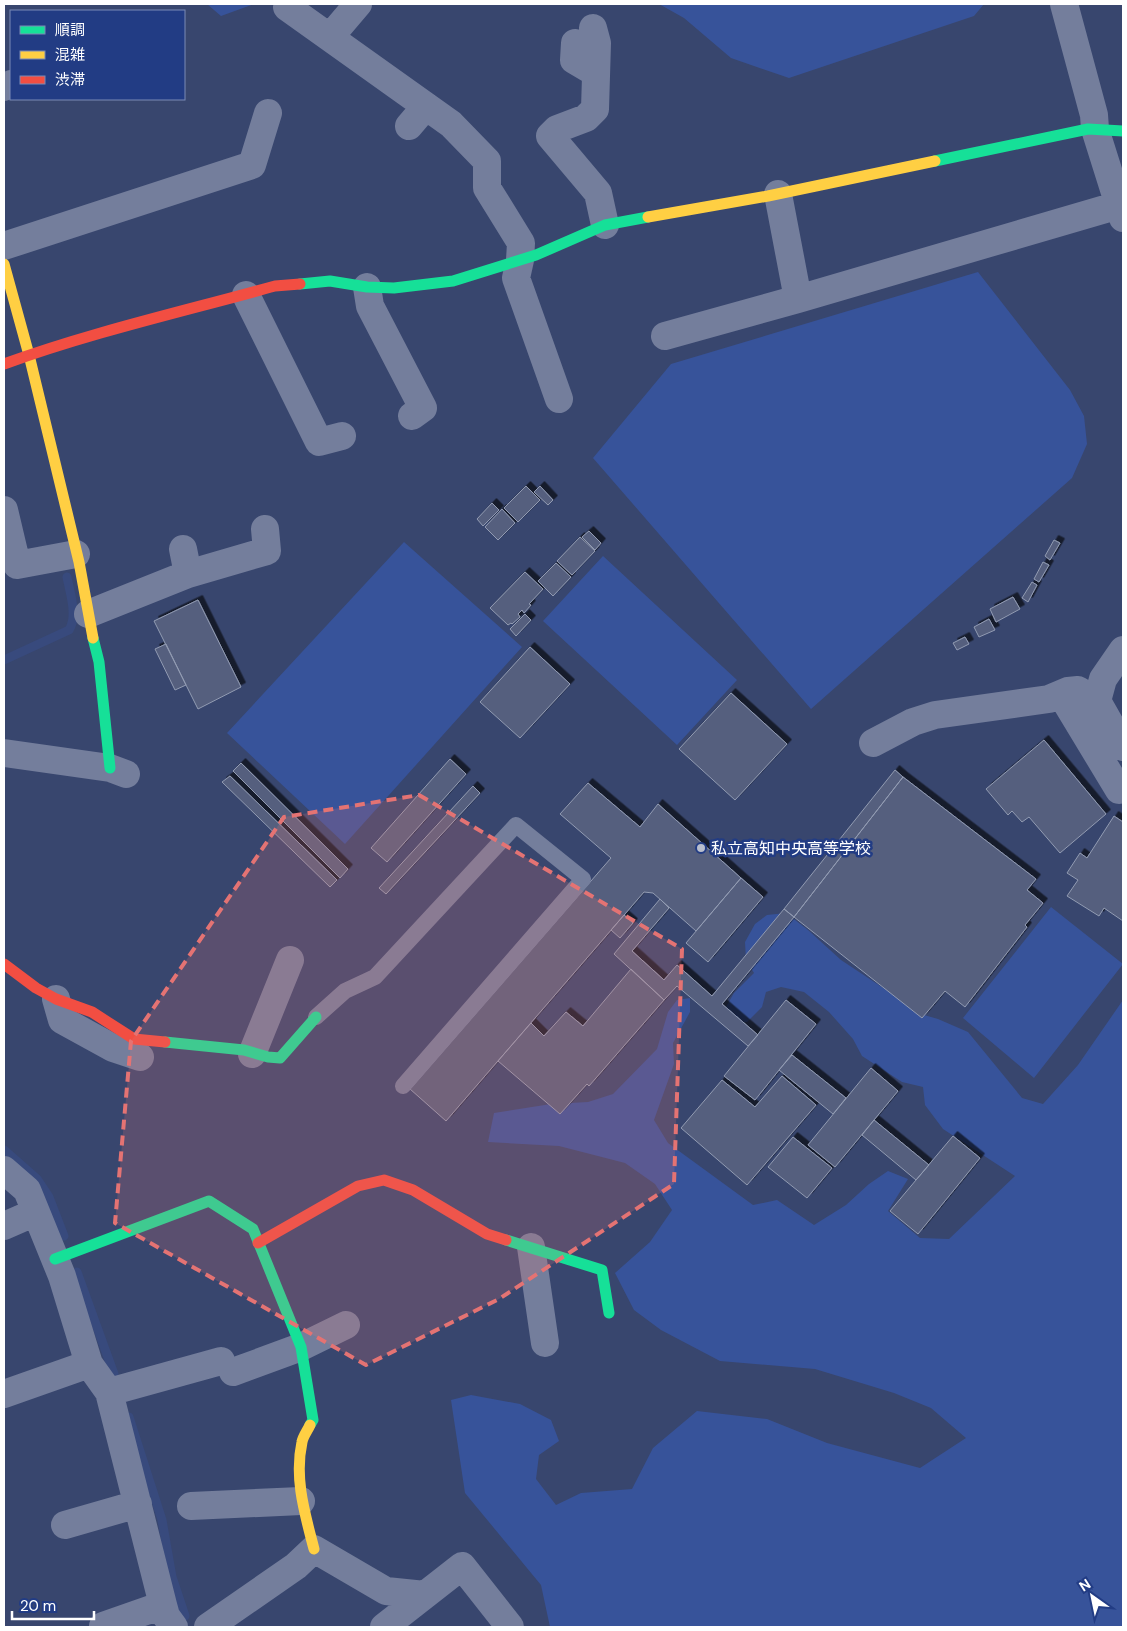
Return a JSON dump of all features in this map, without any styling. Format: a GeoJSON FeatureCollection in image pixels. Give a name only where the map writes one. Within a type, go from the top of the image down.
{"type":"FeatureCollection","features":[{"type":"Feature","properties":{"kind":"street"},"geometry":{"type":"LineString","coordinates":[[330,38],[358,4]]}},
{"type":"Feature","properties":{"kind":"street"},"geometry":{"type":"LineString","coordinates":[[665,336],[1121,211],[1095,129],[1094,115],[1064,4]]}},
{"type":"Feature","properties":{"kind":"street"},"geometry":{"type":"LineString","coordinates":[[287,6],[330,38],[417,116],[451,124],[487,160],[487,188],[521,243],[516,278],[559,399]]}},
{"type":"Feature","properties":{"kind":"street"},"geometry":{"type":"LineString","coordinates":[[584,35],[597,42],[595,110],[586,118],[556,129],[550,136],[598,193],[605,225]]}},
{"type":"Feature","properties":{"kind":"street"},"geometry":{"type":"LineString","coordinates":[[4,246],[252,165],[268,113]]}},
{"type":"Feature","properties":{"kind":"street"},"geometry":{"type":"LineString","coordinates":[[4,364],[29,355],[276,286],[330,281],[367,288],[394,288],[453,280],[536,256],[605,225],[778,194],[1088,128],[1123,131]]}},
{"type":"Feature","properties":{"kind":"street"},"geometry":{"type":"LineString","coordinates":[[778,194],[798,298]]}},
{"type":"Feature","properties":{"kind":"street"},"geometry":{"type":"LineString","coordinates":[[4,264],[29,355],[76,554],[99,662],[118,771],[4,753]]}},
{"type":"Feature","properties":{"kind":"street"},"geometry":{"type":"LineString","coordinates":[[367,288],[370,306],[424,408],[412,416]]}},
{"type":"Feature","properties":{"kind":"street"},"geometry":{"type":"LineString","coordinates":[[246,295],[318,442],[342,436]]}},
{"type":"Feature","properties":{"kind":"street"},"geometry":{"type":"LineString","coordinates":[[4,510],[17,565],[76,554]]}},
{"type":"Feature","properties":{"kind":"street"},"geometry":{"type":"LineString","coordinates":[[88,614],[185,562],[267,551],[265,529]]}},
{"type":"Feature","properties":{"kind":"street"},"geometry":{"type":"LineString","coordinates":[[1097,701],[1103,679],[1123,650]]}},
{"type":"Feature","properties":{"kind":"street"},"geometry":{"type":"LineString","coordinates":[[873,743],[913,722],[935,715],[1048,699],[1078,690],[1097,701],[1123,748]]}},
{"type":"Feature","properties":{"kind":"street"},"geometry":{"type":"LineString","coordinates":[[1061,694],[1119,790]]}},
{"type":"Feature","properties":{"kind":"street"},"geometry":{"type":"LineString","coordinates":[[252,1054],[290,960]]}},
{"type":"Feature","properties":{"kind":"street"},"geometry":{"type":"LineString","coordinates":[[4,964],[29,983],[56,998],[92,1012],[134,1038],[244,1050],[252,1054],[280,1058],[316,1017]]}},
{"type":"Feature","properties":{"kind":"street"},"geometry":{"type":"LineString","coordinates":[[56,998],[62,1020],[113,1048],[140,1057]]}},
{"type":"Feature","properties":{"kind":"street"},"geometry":{"type":"LineString","coordinates":[[4,1170],[27,1190],[62,1276],[89,1364],[108,1392],[168,1616],[102,1626]]}},
{"type":"Feature","properties":{"kind":"street"},"geometry":{"type":"LineString","coordinates":[[258,1243],[358,1186],[384,1180],[413,1190],[487,1234],[602,1270],[609,1313]]}},
{"type":"Feature","properties":{"kind":"street"},"geometry":{"type":"LineString","coordinates":[[55,1259],[209,1201],[252,1229],[301,1347],[312,1420],[302,1441],[299,1472],[300,1501],[314,1550],[386,1591],[425,1595]]}},
{"type":"Feature","properties":{"kind":"street"},"geometry":{"type":"LineString","coordinates":[[4,1226],[36,1212]]}},
{"type":"Feature","properties":{"kind":"street"},"geometry":{"type":"LineString","coordinates":[[531,1247],[545,1344]]}},
{"type":"Feature","properties":{"kind":"street"},"geometry":{"type":"LineString","coordinates":[[108,1392],[227,1366],[301,1347],[346,1325]]}},
{"type":"Feature","properties":{"kind":"street"},"geometry":{"type":"LineString","coordinates":[[4,1394],[89,1364]]}},
{"type":"Feature","properties":{"kind":"street"},"geometry":{"type":"LineString","coordinates":[[192,1506],[300,1501]]}},
{"type":"Feature","properties":{"kind":"street"},"geometry":{"type":"LineString","coordinates":[[65,1525],[138,1504]]}},
{"type":"Feature","properties":{"kind":"street"},"geometry":{"type":"LineString","coordinates":[[208,1627],[296,1566],[314,1550]]}},
{"type":"Feature","properties":{"kind":"street"},"geometry":{"type":"LineString","coordinates":[[384,1627],[462,1566],[510,1627]]}},
{"type":"Feature","properties":{"kind":"lane"},"geometry":{"type":"LineString","coordinates":[[316,1017],[345,991],[375,976],[516,825],[583,879],[403,1086]]}},
{"type":"Feature","properties":{"kind":"highlighted area"},"geometry":{"type":"Polygon","coordinates":[[[419,795],[682,949],[674,1184],[499,1299],[366,1365],[115,1223],[131,1041],[284,817],[419,795]]]}},
{"type":"Feature","properties":{"kind":"shaded area"},"geometry":{"type":"Polygon","coordinates":[[[207,4],[254,4],[221,16],[207,4]]]}},
{"type":"Feature","properties":{"kind":"shaded area"},"geometry":{"type":"Polygon","coordinates":[[[659,4],[984,4],[974,16],[789,78],[731,58],[684,18],[659,4]]]}},
{"type":"Feature","properties":{"kind":"shaded area"},"geometry":{"type":"Polygon","coordinates":[[[978,272],[1070,390],[1084,416],[1087,444],[1072,478],[811,709],[593,458],[671,364],[978,272]]]}},
{"type":"Feature","properties":{"kind":"shaded area"},"geometry":{"type":"Polygon","coordinates":[[[404,542],[522,647],[345,844],[227,733],[404,542]]]}},
{"type":"Feature","properties":{"kind":"shaded area"},"geometry":{"type":"Polygon","coordinates":[[[603,556],[737,680],[677,745],[543,621],[603,556]]]}},
{"type":"Feature","properties":{"kind":"shaded area"},"geometry":{"type":"Polygon","coordinates":[[[1051,907],[1123,964],[1034,1078],[963,1018],[1051,907]]]}},
{"type":"Feature","properties":{"kind":"shaded area"},"geometry":{"type":"Polygon","coordinates":[[[786,913],[841,960],[924,1015],[968,1032],[1022,1098],[1043,1104],[1078,1065],[1123,1000],[1123,1627],[550,1627],[541,1585],[465,1493],[451,1400],[471,1395],[520,1404],[551,1420],[559,1441],[539,1455],[536,1479],[556,1505],[581,1493],[632,1489],[653,1448],[697,1411],[767,1419],[827,1443],[920,1468],[966,1438],[931,1408],[894,1393],[815,1369],[720,1361],[661,1330],[634,1310],[615,1273],[650,1242],[672,1210],[655,1184],[625,1163],[559,1146],[488,1142],[494,1113],[551,1104],[588,1102],[613,1094],[657,1049],[668,1012],[677,1000],[690,998],[690,1012],[673,1043],[674,1064],[654,1120],[668,1143],[753,1205],[777,1200],[814,1225],[846,1205],[869,1184],[888,1171],[908,1179],[888,1211],[920,1238],[949,1239],[1015,1176],[943,1129],[925,1105],[923,1087],[902,1082],[862,1056],[853,1039],[829,1012],[804,992],[781,987],[766,992],[762,1007],[747,1022],[729,1022],[726,1007],[734,993],[754,973],[746,960],[745,942],[755,924],[767,915],[786,913]]]}},
{"type":"Feature","properties":{"kind":"building"},"geometry":{"type":"Polygon","coordinates":[[[526,486],[540,500],[518,522],[504,508],[526,486]]]}},
{"type":"Feature","properties":{"kind":"building"},"geometry":{"type":"Polygon","coordinates":[[[540,486],[553,500],[548,505],[534,492],[540,486]]]}},
{"type":"Feature","properties":{"kind":"building"},"geometry":{"type":"Polygon","coordinates":[[[492,503],[499,510],[483,526],[477,519],[492,503]]]}},
{"type":"Feature","properties":{"kind":"building"},"geometry":{"type":"Polygon","coordinates":[[[502,509],[515,523],[498,540],[485,527],[502,509]]]}},
{"type":"Feature","properties":{"kind":"building"},"geometry":{"type":"Polygon","coordinates":[[[589,531],[601,543],[595,550],[582,537],[589,531]]]}},
{"type":"Feature","properties":{"kind":"building"},"geometry":{"type":"Polygon","coordinates":[[[580,537],[595,551],[572,575],[557,561],[580,537]]]}},
{"type":"Feature","properties":{"kind":"building"},"geometry":{"type":"Polygon","coordinates":[[[1054,540],[1060,543],[1050,560],[1045,556],[1054,540]]]}},
{"type":"Feature","properties":{"kind":"building"},"geometry":{"type":"Polygon","coordinates":[[[1043,562],[1049,565],[1039,582],[1034,579],[1043,562]]]}},
{"type":"Feature","properties":{"kind":"building"},"geometry":{"type":"Polygon","coordinates":[[[556,563],[571,577],[553,596],[538,581],[556,563]]]}},
{"type":"Feature","properties":{"kind":"building"},"geometry":{"type":"Polygon","coordinates":[[[525,572],[543,589],[529,604],[531,605],[524,613],[522,610],[518,614],[520,617],[508,625],[490,608],[525,572]]]}},
{"type":"Feature","properties":{"kind":"building"},"geometry":{"type":"Polygon","coordinates":[[[1032,582],[1037,585],[1028,602],[1022,598],[1032,582]]]}},
{"type":"Feature","properties":{"kind":"building"},"geometry":{"type":"Polygon","coordinates":[[[1013,597],[1020,609],[996,622],[990,609],[1013,597]]]}},
{"type":"Feature","properties":{"kind":"building"},"geometry":{"type":"Polygon","coordinates":[[[198,600],[241,687],[198,709],[154,621],[198,600]]]}},
{"type":"Feature","properties":{"kind":"building"},"geometry":{"type":"Polygon","coordinates":[[[525,614],[531,620],[516,636],[510,629],[525,614]]]}},
{"type":"Feature","properties":{"kind":"building"},"geometry":{"type":"Polygon","coordinates":[[[989,619],[995,630],[979,637],[974,627],[989,619]]]}},
{"type":"Feature","properties":{"kind":"building"},"geometry":{"type":"Polygon","coordinates":[[[965,637],[969,644],[957,650],[953,643],[965,637]]]}},
{"type":"Feature","properties":{"kind":"building"},"geometry":{"type":"Polygon","coordinates":[[[166,644],[186,685],[175,690],[155,649],[166,644]]]}},
{"type":"Feature","properties":{"kind":"building"},"geometry":{"type":"Polygon","coordinates":[[[530,647],[570,684],[520,738],[480,702],[530,647]]]}},
{"type":"Feature","properties":{"kind":"building"},"geometry":{"type":"Polygon","coordinates":[[[731,693],[787,744],[735,800],[679,749],[731,693]]]}},
{"type":"Feature","properties":{"kind":"building"},"geometry":{"type":"Polygon","coordinates":[[[1044,740],[1106,814],[1060,853],[1029,817],[1022,822],[1012,811],[1008,815],[986,789],[1044,740]]]}},
{"type":"Feature","properties":{"kind":"building"},"geometry":{"type":"Polygon","coordinates":[[[450,759],[466,774],[387,862],[371,848],[450,759]]]}},
{"type":"Feature","properties":{"kind":"building"},"geometry":{"type":"Polygon","coordinates":[[[241,763],[348,869],[340,878],[233,771],[241,763]]]}},
{"type":"Feature","properties":{"kind":"building"},"geometry":{"type":"Polygon","coordinates":[[[895,770],[903,777],[794,917],[784,909],[895,770]]]}},
{"type":"Feature","properties":{"kind":"building"},"geometry":{"type":"Polygon","coordinates":[[[230,776],[337,880],[330,887],[222,782],[230,776]]]}},
{"type":"Feature","properties":{"kind":"building"},"geometry":{"type":"Polygon","coordinates":[[[903,777],[1036,879],[1027,890],[1043,903],[1025,925],[1027,927],[965,1007],[945,991],[922,1018],[794,917],[903,777]]]}},
{"type":"Feature","properties":{"kind":"building"},"geometry":{"type":"Polygon","coordinates":[[[588,783],[640,827],[658,804],[741,878],[696,931],[653,893],[644,892],[446,1121],[410,1089],[611,858],[560,814],[588,783]]]}},
{"type":"Feature","properties":{"kind":"building"},"geometry":{"type":"Polygon","coordinates":[[[473,786],[480,793],[386,894],[379,888],[473,786]]]}},
{"type":"Feature","properties":{"kind":"building"},"geometry":{"type":"Polygon","coordinates":[[[1114,816],[1123,822],[1123,921],[1104,908],[1099,916],[1067,896],[1078,880],[1067,873],[1080,853],[1087,858],[1114,816]]]}},
{"type":"Feature","properties":{"kind":"building"},"geometry":{"type":"Polygon","coordinates":[[[741,878],[763,897],[708,962],[686,943],[741,878]]]}},
{"type":"Feature","properties":{"kind":"building"},"geometry":{"type":"Polygon","coordinates":[[[660,899],[669,908],[632,951],[664,980],[677,965],[712,996],[784,909],[794,917],[722,1004],[758,1035],[748,1046],[677,986],[664,1000],[614,954],[660,899]]]}},
{"type":"Feature","properties":{"kind":"building"},"geometry":{"type":"Polygon","coordinates":[[[624,915],[633,923],[620,938],[611,930],[624,915]]]}},
{"type":"Feature","properties":{"kind":"building"},"geometry":{"type":"Polygon","coordinates":[[[631,969],[664,1000],[589,1086],[587,1084],[560,1114],[498,1061],[531,1023],[544,1036],[566,1012],[583,1026],[631,969]]]}},
{"type":"Feature","properties":{"kind":"building"},"geometry":{"type":"Polygon","coordinates":[[[786,1000],[816,1024],[755,1100],[724,1076],[786,1000]]]}},
{"type":"Feature","properties":{"kind":"building"},"geometry":{"type":"Polygon","coordinates":[[[792,1055],[846,1098],[833,1114],[779,1070],[792,1055]]]}},
{"type":"Feature","properties":{"kind":"building"},"geometry":{"type":"Polygon","coordinates":[[[871,1068],[898,1091],[835,1167],[808,1145],[871,1068]]]}},
{"type":"Feature","properties":{"kind":"building"},"geometry":{"type":"Polygon","coordinates":[[[782,1076],[816,1105],[747,1185],[681,1128],[722,1080],[755,1107],[782,1076]]]}},
{"type":"Feature","properties":{"kind":"building"},"geometry":{"type":"Polygon","coordinates":[[[874,1120],[929,1165],[916,1180],[862,1135],[874,1120]]]}},
{"type":"Feature","properties":{"kind":"building"},"geometry":{"type":"Polygon","coordinates":[[[953,1136],[980,1158],[918,1234],[890,1211],[953,1136]]]}},
{"type":"Feature","properties":{"kind":"building"},"geometry":{"type":"Polygon","coordinates":[[[793,1137],[832,1168],[807,1198],[768,1167],[793,1137]]]}},
{"type":"Feature","properties":{"kind":"waterway"},"geometry":{"type":"LineString","coordinates":[[4,660],[69,630],[72,624],[73,611],[67,577]]}},
{"type":"Feature","properties":{"kind":"waterway"},"geometry":{"type":"LineString","coordinates":[[4,1150],[37,1179],[49,1197],[64,1236]]}},
{"type":"Feature","properties":{"kind":"waterway"},"geometry":{"type":"LineString","coordinates":[[77,1272],[114,1374]]}},
{"type":"Feature","properties":{"kind":"waterway"},"geometry":{"type":"LineString","coordinates":[[129,1417],[162,1520],[172,1577],[185,1616]]}},
{"type":"Feature","properties":{"kind":"traffic: fast"},"geometry":{"type":"LineString","coordinates":[[935,161],[1088,129],[1123,131]]}},
{"type":"Feature","properties":{"kind":"traffic: fast"},"geometry":{"type":"LineString","coordinates":[[300,284],[330,281],[367,287],[394,288],[453,281],[536,255],[605,225],[648,217]]}},
{"type":"Feature","properties":{"kind":"traffic: fast"},"geometry":{"type":"LineString","coordinates":[[93,638],[99,662],[110,768]]}},
{"type":"Feature","properties":{"kind":"traffic: fast"},"geometry":{"type":"LineString","coordinates":[[165,1042],[244,1050],[268,1057],[280,1058],[316,1017]]}},
{"type":"Feature","properties":{"kind":"traffic: fast"},"geometry":{"type":"LineString","coordinates":[[55,1259],[209,1201],[253,1229],[301,1347],[313,1420],[310,1425]]}},
{"type":"Feature","properties":{"kind":"traffic: fast"},"geometry":{"type":"LineString","coordinates":[[506,1240],[602,1270],[609,1313]]}},
{"type":"Feature","properties":{"kind":"traffic: slow"},"geometry":{"type":"LineString","coordinates":[[648,217],[768,196],[935,161]]}},
{"type":"Feature","properties":{"kind":"traffic: slow"},"geometry":{"type":"LineString","coordinates":[[4,264],[29,355],[79,562],[93,638]]}},
{"type":"Feature","properties":{"kind":"traffic: slow"},"geometry":{"type":"LineString","coordinates":[[310,1425],[303,1438],[299,1469],[307,1523],[314,1549]]}},
{"type":"Feature","properties":{"kind":"traffic: jam"},"geometry":{"type":"LineString","coordinates":[[4,364],[37,352],[139,322],[275,286],[300,284]]}},
{"type":"Feature","properties":{"kind":"traffic: jam"},"geometry":{"type":"LineString","coordinates":[[4,964],[36,988],[56,999],[92,1012],[134,1039],[165,1042]]}},
{"type":"Feature","properties":{"kind":"traffic: jam"},"geometry":{"type":"LineString","coordinates":[[258,1243],[358,1186],[384,1180],[413,1190],[487,1234],[506,1240]]}},
{"type":"Feature","properties":{"kind":"place","name":"私立高知中央高等学校"},"geometry":{"type":"Point","coordinates":[701,848]}}]}
